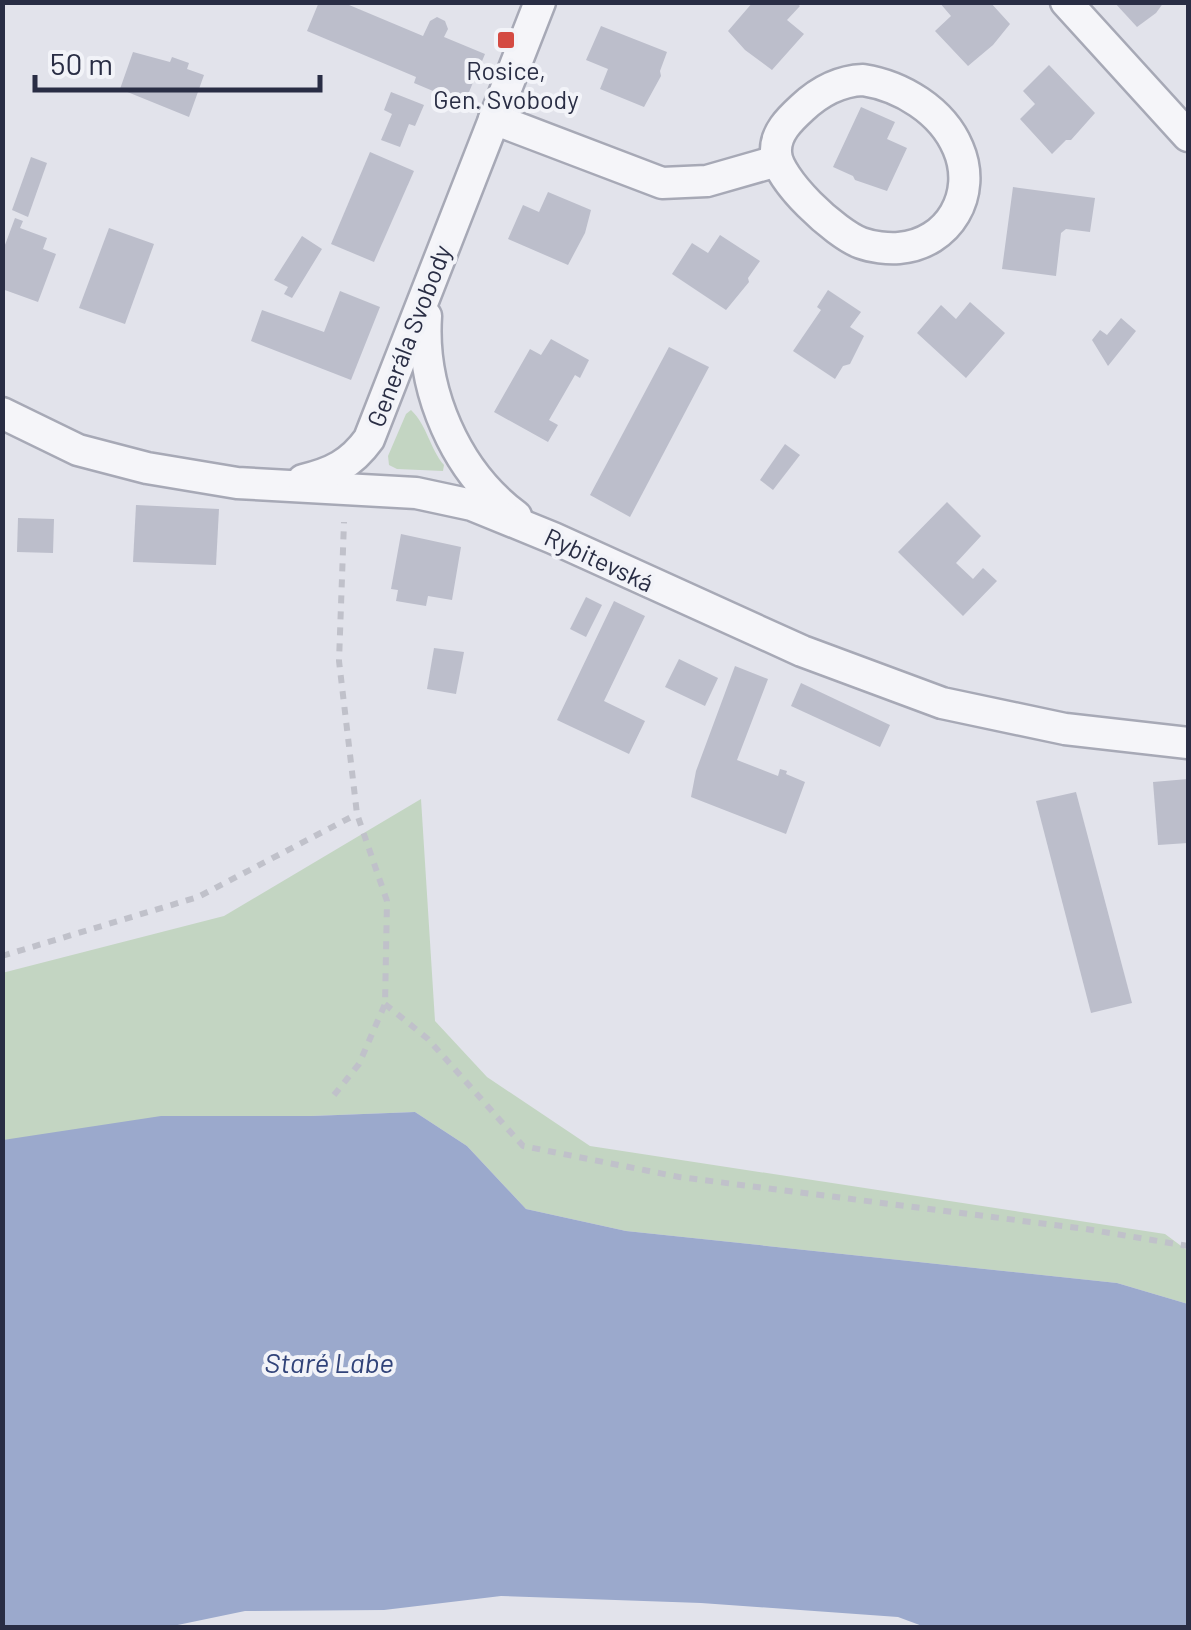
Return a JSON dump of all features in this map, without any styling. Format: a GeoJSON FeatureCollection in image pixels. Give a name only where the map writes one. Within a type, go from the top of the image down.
{"type":"FeatureCollection","features":[{"type":"Feature","properties":{"kind":"street","name":"Generála Svobody"},"geometry":{"type":"LineString","coordinates":[[260,484],[290,483],[326,474],[352,460],[377,424],[540,2]]}},
{"type":"Feature","properties":{"kind":"street"},"geometry":{"type":"LineString","coordinates":[[1066,2],[1188,136]]}},
{"type":"Feature","properties":{"kind":"street"},"geometry":{"type":"LineString","coordinates":[[845,81],[881,83],[919,102],[949,133],[962,163],[963,196],[956,213],[931,239],[896,248],[879,247],[848,236],[794,188],[777,162],[776,142],[781,132],[808,102],[845,81]]}},
{"type":"Feature","properties":{"kind":"street"},"geometry":{"type":"LineString","coordinates":[[494,119],[662,183],[707,181],[777,162]]}},
{"type":"Feature","properties":{"kind":"street"},"geometry":{"type":"LineString","coordinates":[[440,256],[427,304],[426,357],[444,420],[466,462],[490,494],[516,516],[553,538]]}},
{"type":"Feature","properties":{"kind":"street","name":"Rybitevská"},"geometry":{"type":"LineString","coordinates":[[2,413],[55,441],[108,459],[192,477],[387,490],[445,498],[553,538],[802,651],[942,703],[1065,729],[1188,743]]}},
{"type":"Feature","properties":{"kind":"path"},"geometry":{"type":"LineString","coordinates":[[334,1095],[359,1064],[385,1004],[387,901],[357,814],[339,661],[345,511]]}},
{"type":"Feature","properties":{"kind":"path"},"geometry":{"type":"LineString","coordinates":[[2,956],[198,897],[357,814]]}},
{"type":"Feature","properties":{"kind":"path"},"geometry":{"type":"LineString","coordinates":[[385,1004],[428,1039],[523,1146],[679,1177],[1086,1229],[1188,1246]]}},
{"type":"Feature","properties":{"kind":"green space"},"geometry":{"type":"Polygon","coordinates":[[[411,410],[444,465],[443,471],[397,469],[389,465],[388,456],[411,410]]]}},
{"type":"Feature","properties":{"kind":"green space"},"geometry":{"type":"Polygon","coordinates":[[[421,799],[435,1021],[487,1077],[590,1146],[1165,1234],[1188,1251],[1188,1304],[1117,1283],[626,1231],[526,1209],[467,1146],[415,1112],[3,1140],[2,973],[224,916],[421,799]]]}},
{"type":"Feature","properties":{"kind":"water","name":"Staré Labe"},"geometry":{"type":"Polygon","coordinates":[[[415,1112],[467,1146],[526,1209],[626,1231],[1117,1283],[1188,1304],[1188,1627],[925,1627],[898,1617],[701,1603],[501,1596],[384,1610],[245,1611],[168,1627],[3,1627],[3,1140],[161,1116],[415,1112]]]}},
{"type":"Feature","properties":{"kind":"building"},"geometry":{"type":"Polygon","coordinates":[[[319,2],[342,2],[423,36],[430,21],[437,17],[445,21],[448,29],[444,37],[485,54],[464,104],[414,83],[416,77],[307,31],[319,2]]]}},
{"type":"Feature","properties":{"kind":"building"},"geometry":{"type":"Polygon","coordinates":[[[753,2],[795,2],[800,6],[787,20],[804,34],[772,70],[728,31],[753,2]]]}},
{"type":"Feature","properties":{"kind":"building"},"geometry":{"type":"Polygon","coordinates":[[[939,2],[990,2],[1010,24],[968,66],[935,31],[951,16],[939,2]]]}},
{"type":"Feature","properties":{"kind":"building"},"geometry":{"type":"Polygon","coordinates":[[[1114,2],[1164,2],[1137,27],[1114,2]]]}},
{"type":"Feature","properties":{"kind":"building"},"geometry":{"type":"Polygon","coordinates":[[[601,26],[667,52],[661,76],[644,107],[600,89],[608,69],[586,60],[601,26]]]}},
{"type":"Feature","properties":{"kind":"building"},"geometry":{"type":"Polygon","coordinates":[[[133,52],[170,62],[172,57],[189,63],[187,69],[204,75],[189,117],[120,89],[133,52]]]}},
{"type":"Feature","properties":{"kind":"building"},"geometry":{"type":"Polygon","coordinates":[[[1049,65],[1095,113],[1052,154],[1020,119],[1035,104],[1023,91],[1049,65]]]}},
{"type":"Feature","properties":{"kind":"building"},"geometry":{"type":"Polygon","coordinates":[[[391,92],[424,105],[415,126],[409,124],[400,147],[381,140],[392,114],[384,110],[391,92]]]}},
{"type":"Feature","properties":{"kind":"building"},"geometry":{"type":"Polygon","coordinates":[[[861,107],[895,122],[887,139],[907,148],[887,191],[833,167],[861,107]]]}},
{"type":"Feature","properties":{"kind":"building"},"geometry":{"type":"Polygon","coordinates":[[[370,152],[414,171],[374,262],[331,244],[370,152]]]}},
{"type":"Feature","properties":{"kind":"building"},"geometry":{"type":"Polygon","coordinates":[[[31,157],[47,163],[28,217],[12,210],[31,157]]]}},
{"type":"Feature","properties":{"kind":"building"},"geometry":{"type":"Polygon","coordinates":[[[1013,187],[1095,198],[1090,232],[1066,229],[1061,233],[1056,276],[1002,269],[1013,187]]]}},
{"type":"Feature","properties":{"kind":"building"},"geometry":{"type":"Polygon","coordinates":[[[548,192],[591,210],[585,233],[568,265],[508,239],[523,205],[539,212],[548,192]]]}},
{"type":"Feature","properties":{"kind":"building"},"geometry":{"type":"Polygon","coordinates":[[[15,218],[23,221],[20,228],[47,238],[43,249],[56,254],[38,302],[2,289],[2,253],[15,218]]]}},
{"type":"Feature","properties":{"kind":"building"},"geometry":{"type":"Polygon","coordinates":[[[109,228],[154,244],[125,324],[79,308],[109,228]]]}},
{"type":"Feature","properties":{"kind":"building"},"geometry":{"type":"Polygon","coordinates":[[[720,235],[760,261],[726,310],[672,274],[692,243],[708,253],[720,235]]]}},
{"type":"Feature","properties":{"kind":"building"},"geometry":{"type":"Polygon","coordinates":[[[302,236],[322,249],[292,298],[284,294],[288,287],[274,280],[302,236]]]}},
{"type":"Feature","properties":{"kind":"building"},"geometry":{"type":"Polygon","coordinates":[[[828,290],[861,312],[850,327],[864,336],[850,364],[843,366],[835,379],[793,351],[821,310],[817,307],[828,290]]]}},
{"type":"Feature","properties":{"kind":"building"},"geometry":{"type":"Polygon","coordinates":[[[340,291],[380,307],[351,380],[251,341],[262,310],[324,332],[340,291]]]}},
{"type":"Feature","properties":{"kind":"building"},"geometry":{"type":"Polygon","coordinates":[[[970,302],[1005,333],[966,378],[917,333],[941,305],[956,319],[970,302]]]}},
{"type":"Feature","properties":{"kind":"building"},"geometry":{"type":"Polygon","coordinates":[[[1121,318],[1136,331],[1108,366],[1092,340],[1100,330],[1107,335],[1121,318]]]}},
{"type":"Feature","properties":{"kind":"building"},"geometry":{"type":"Polygon","coordinates":[[[551,339],[589,360],[580,378],[575,375],[549,420],[558,425],[548,442],[494,412],[530,349],[541,355],[551,339]]]}},
{"type":"Feature","properties":{"kind":"building"},"geometry":{"type":"Polygon","coordinates":[[[669,347],[709,367],[630,517],[590,495],[669,347]]]}},
{"type":"Feature","properties":{"kind":"building"},"geometry":{"type":"Polygon","coordinates":[[[785,444],[800,455],[773,490],[760,480],[785,444]]]}},
{"type":"Feature","properties":{"kind":"building"},"geometry":{"type":"Polygon","coordinates":[[[947,502],[981,536],[956,563],[973,579],[983,568],[997,581],[963,616],[898,552],[947,502]]]}},
{"type":"Feature","properties":{"kind":"building"},"geometry":{"type":"Polygon","coordinates":[[[136,505],[219,509],[216,565],[133,562],[136,505]]]}},
{"type":"Feature","properties":{"kind":"building"},"geometry":{"type":"Polygon","coordinates":[[[18,518],[54,519],[53,553],[17,552],[18,518]]]}},
{"type":"Feature","properties":{"kind":"building"},"geometry":{"type":"Polygon","coordinates":[[[401,534],[461,547],[452,600],[428,596],[426,606],[396,601],[398,590],[391,589],[401,534]]]}},
{"type":"Feature","properties":{"kind":"building"},"geometry":{"type":"Polygon","coordinates":[[[586,597],[602,605],[586,637],[570,629],[586,597]]]}},
{"type":"Feature","properties":{"kind":"building"},"geometry":{"type":"Polygon","coordinates":[[[614,601],[645,616],[604,701],[645,721],[629,754],[557,720],[614,601]]]}},
{"type":"Feature","properties":{"kind":"building"},"geometry":{"type":"Polygon","coordinates":[[[434,648],[464,652],[456,694],[427,689],[434,648]]]}},
{"type":"Feature","properties":{"kind":"building"},"geometry":{"type":"Polygon","coordinates":[[[679,659],[718,678],[705,706],[665,687],[679,659]]]}},
{"type":"Feature","properties":{"kind":"building"},"geometry":{"type":"Polygon","coordinates":[[[735,666],[768,679],[737,760],[778,776],[780,769],[787,771],[786,774],[805,782],[786,834],[691,797],[696,771],[735,666]]]}},
{"type":"Feature","properties":{"kind":"building"},"geometry":{"type":"Polygon","coordinates":[[[801,683],[890,725],[880,747],[791,706],[801,683]]]}},
{"type":"Feature","properties":{"kind":"building"},"geometry":{"type":"Polygon","coordinates":[[[1188,779],[1188,843],[1158,845],[1153,782],[1188,779]]]}},
{"type":"Feature","properties":{"kind":"building"},"geometry":{"type":"Polygon","coordinates":[[[1076,792],[1132,1003],[1091,1013],[1036,801],[1076,792]]]}},
{"type":"Feature","properties":{"kind":"place","name":"Rosice, Gen. Svobody"},"geometry":{"type":"Point","coordinates":[506,40]}}]}
